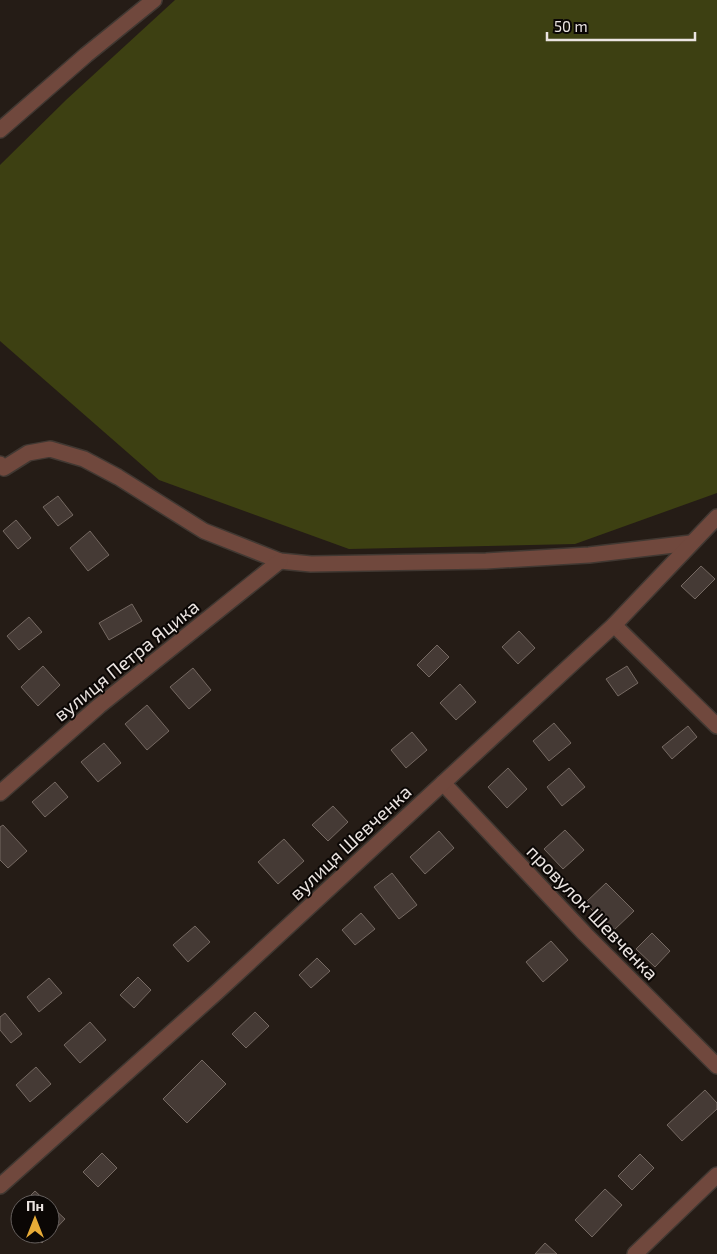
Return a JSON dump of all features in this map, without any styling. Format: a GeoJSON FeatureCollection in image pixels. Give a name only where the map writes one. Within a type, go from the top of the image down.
{"type":"FeatureCollection","features":[{"type":"Feature","properties":{"kind":"street"},"geometry":{"type":"LineString","coordinates":[[0,130],[86,55],[154,0]]}},
{"type":"Feature","properties":{"kind":"street"},"geometry":{"type":"LineString","coordinates":[[1,468],[28,453],[50,450],[84,459],[118,477],[204,531],[280,561],[311,564],[486,561],[589,555],[692,543]]}},
{"type":"Feature","properties":{"kind":"street","name":"вулиця Шевченка"},"geometry":{"type":"LineString","coordinates":[[0,1186],[217,992],[614,625],[717,516]]}},
{"type":"Feature","properties":{"kind":"street","name":"вулиця Петра Яцика"},"geometry":{"type":"LineString","coordinates":[[0,793],[99,706],[280,561]]}},
{"type":"Feature","properties":{"kind":"street"},"geometry":{"type":"LineString","coordinates":[[614,625],[717,726]]}},
{"type":"Feature","properties":{"kind":"street","name":"провулок Шевченка"},"geometry":{"type":"LineString","coordinates":[[443,783],[585,934],[717,1066]]}},
{"type":"Feature","properties":{"kind":"street"},"geometry":{"type":"LineString","coordinates":[[635,1254],[717,1175]]}},
{"type":"Feature","properties":{"kind":"green space"},"geometry":{"type":"Polygon","coordinates":[[[175,0],[717,0],[717,493],[575,544],[349,549],[159,480],[0,341],[0,165],[66,100],[175,0]]]}},
{"type":"Feature","properties":{"kind":"building"},"geometry":{"type":"Polygon","coordinates":[[[58,496],[73,515],[58,526],[43,507],[58,496]]]}},
{"type":"Feature","properties":{"kind":"building"},"geometry":{"type":"Polygon","coordinates":[[[16,520],[31,538],[18,549],[3,531],[16,520]]]}},
{"type":"Feature","properties":{"kind":"building"},"geometry":{"type":"Polygon","coordinates":[[[90,531],[109,555],[88,571],[70,548],[90,531]]]}},
{"type":"Feature","properties":{"kind":"building"},"geometry":{"type":"Polygon","coordinates":[[[701,566],[715,579],[695,599],[681,586],[701,566]]]}},
{"type":"Feature","properties":{"kind":"building"},"geometry":{"type":"Polygon","coordinates":[[[132,604],[142,621],[109,640],[99,623],[132,604]]]}},
{"type":"Feature","properties":{"kind":"building"},"geometry":{"type":"Polygon","coordinates":[[[29,617],[42,632],[19,650],[7,636],[29,617]]]}},
{"type":"Feature","properties":{"kind":"building"},"geometry":{"type":"Polygon","coordinates":[[[519,631],[535,648],[518,664],[502,647],[519,631]]]}},
{"type":"Feature","properties":{"kind":"building"},"geometry":{"type":"Polygon","coordinates":[[[437,645],[449,657],[429,677],[417,665],[437,645]]]}},
{"type":"Feature","properties":{"kind":"building"},"geometry":{"type":"Polygon","coordinates":[[[43,666],[60,685],[38,706],[21,687],[43,666]]]}},
{"type":"Feature","properties":{"kind":"building"},"geometry":{"type":"Polygon","coordinates":[[[627,666],[638,683],[618,696],[606,679],[627,666]]]}},
{"type":"Feature","properties":{"kind":"building"},"geometry":{"type":"Polygon","coordinates":[[[193,668],[211,690],[189,709],[170,687],[193,668]]]}},
{"type":"Feature","properties":{"kind":"building"},"geometry":{"type":"Polygon","coordinates":[[[460,684],[476,702],[456,720],[440,703],[460,684]]]}},
{"type":"Feature","properties":{"kind":"building"},"geometry":{"type":"Polygon","coordinates":[[[147,705],[169,731],[147,750],[125,724],[147,705]]]}},
{"type":"Feature","properties":{"kind":"building"},"geometry":{"type":"Polygon","coordinates":[[[554,723],[571,743],[549,761],[533,741],[554,723]]]}},
{"type":"Feature","properties":{"kind":"building"},"geometry":{"type":"Polygon","coordinates":[[[688,726],[697,737],[672,759],[662,747],[688,726]]]}},
{"type":"Feature","properties":{"kind":"building"},"geometry":{"type":"Polygon","coordinates":[[[412,732],[427,750],[406,768],[391,750],[412,732]]]}},
{"type":"Feature","properties":{"kind":"building"},"geometry":{"type":"Polygon","coordinates":[[[104,743],[121,763],[98,782],[81,762],[104,743]]]}},
{"type":"Feature","properties":{"kind":"building"},"geometry":{"type":"Polygon","coordinates":[[[508,768],[527,789],[507,808],[488,787],[508,768]]]}},
{"type":"Feature","properties":{"kind":"building"},"geometry":{"type":"Polygon","coordinates":[[[569,768],[585,787],[562,806],[547,787],[569,768]]]}},
{"type":"Feature","properties":{"kind":"building"},"geometry":{"type":"Polygon","coordinates":[[[55,782],[68,797],[45,817],[32,802],[55,782]]]}},
{"type":"Feature","properties":{"kind":"building"},"geometry":{"type":"Polygon","coordinates":[[[333,806],[348,822],[328,841],[312,825],[333,806]]]}},
{"type":"Feature","properties":{"kind":"building"},"geometry":{"type":"Polygon","coordinates":[[[3,825],[27,851],[8,868],[0,860],[0,827],[3,825]]]}},
{"type":"Feature","properties":{"kind":"building"},"geometry":{"type":"Polygon","coordinates":[[[565,830],[584,850],[563,869],[544,849],[565,830]]]}},
{"type":"Feature","properties":{"kind":"building"},"geometry":{"type":"Polygon","coordinates":[[[439,831],[454,848],[425,874],[410,857],[439,831]]]}},
{"type":"Feature","properties":{"kind":"building"},"geometry":{"type":"Polygon","coordinates":[[[284,839],[304,861],[278,884],[258,862],[284,839]]]}},
{"type":"Feature","properties":{"kind":"building"},"geometry":{"type":"Polygon","coordinates":[[[392,873],[417,905],[399,919],[374,887],[392,873]]]}},
{"type":"Feature","properties":{"kind":"building"},"geometry":{"type":"Polygon","coordinates":[[[606,883],[634,911],[613,931],[585,903],[606,883]]]}},
{"type":"Feature","properties":{"kind":"building"},"geometry":{"type":"Polygon","coordinates":[[[361,913],[375,929],[355,945],[342,930],[361,913]]]}},
{"type":"Feature","properties":{"kind":"building"},"geometry":{"type":"Polygon","coordinates":[[[195,926],[210,942],[188,962],[173,945],[195,926]]]}},
{"type":"Feature","properties":{"kind":"building"},"geometry":{"type":"Polygon","coordinates":[[[652,933],[670,951],[655,967],[636,949],[652,933]]]}},
{"type":"Feature","properties":{"kind":"building"},"geometry":{"type":"Polygon","coordinates":[[[551,941],[568,960],[543,982],[526,962],[551,941]]]}},
{"type":"Feature","properties":{"kind":"building"},"geometry":{"type":"Polygon","coordinates":[[[317,958],[330,971],[311,988],[299,975],[317,958]]]}},
{"type":"Feature","properties":{"kind":"building"},"geometry":{"type":"Polygon","coordinates":[[[138,977],[151,990],[134,1008],[120,995],[138,977]]]}},
{"type":"Feature","properties":{"kind":"building"},"geometry":{"type":"Polygon","coordinates":[[[49,978],[62,993],[39,1012],[27,997],[49,978]]]}},
{"type":"Feature","properties":{"kind":"building"},"geometry":{"type":"Polygon","coordinates":[[[255,1012],[269,1026],[246,1048],[232,1034],[255,1012]]]}},
{"type":"Feature","properties":{"kind":"building"},"geometry":{"type":"Polygon","coordinates":[[[5,1013],[22,1034],[11,1043],[0,1030],[0,1017],[5,1013]]]}},
{"type":"Feature","properties":{"kind":"building"},"geometry":{"type":"Polygon","coordinates":[[[90,1022],[106,1040],[80,1063],[64,1045],[90,1022]]]}},
{"type":"Feature","properties":{"kind":"building"},"geometry":{"type":"Polygon","coordinates":[[[202,1060],[226,1084],[187,1123],[163,1099],[202,1060]]]}},
{"type":"Feature","properties":{"kind":"building"},"geometry":{"type":"Polygon","coordinates":[[[36,1067],[51,1084],[30,1102],[16,1085],[36,1067]]]}},
{"type":"Feature","properties":{"kind":"building"},"geometry":{"type":"Polygon","coordinates":[[[705,1090],[717,1103],[717,1109],[682,1141],[667,1125],[705,1090]]]}},
{"type":"Feature","properties":{"kind":"building"},"geometry":{"type":"Polygon","coordinates":[[[102,1153],[117,1168],[98,1187],[83,1172],[102,1153]]]}},
{"type":"Feature","properties":{"kind":"building"},"geometry":{"type":"Polygon","coordinates":[[[640,1154],[654,1168],[632,1190],[618,1176],[640,1154]]]}},
{"type":"Feature","properties":{"kind":"building"},"geometry":{"type":"Polygon","coordinates":[[[605,1189],[622,1205],[592,1237],[575,1220],[605,1189]]]}},
{"type":"Feature","properties":{"kind":"building"},"geometry":{"type":"Polygon","coordinates":[[[60,1214],[65,1219],[60,1224],[60,1214]]]}},
{"type":"Feature","properties":{"kind":"building"},"geometry":{"type":"Polygon","coordinates":[[[545,1243],[557,1254],[535,1254],[545,1243]]]}}]}
